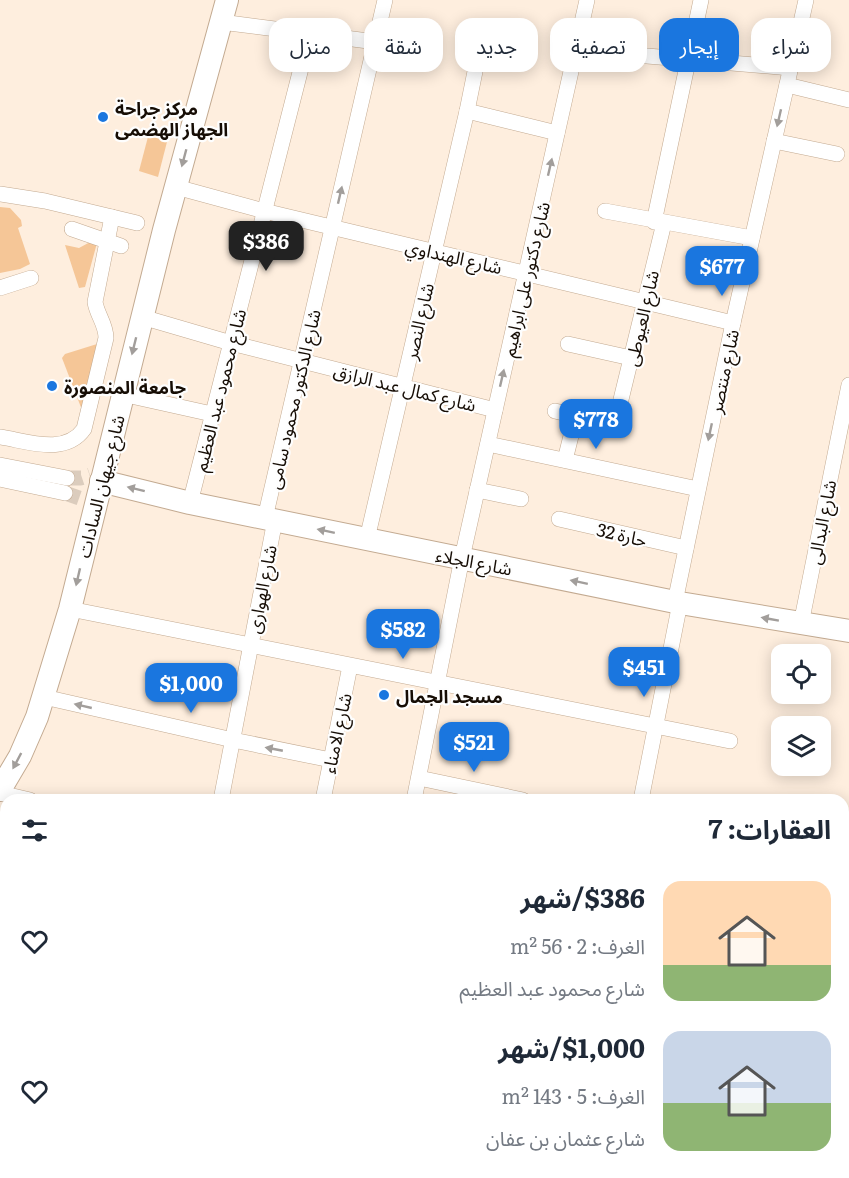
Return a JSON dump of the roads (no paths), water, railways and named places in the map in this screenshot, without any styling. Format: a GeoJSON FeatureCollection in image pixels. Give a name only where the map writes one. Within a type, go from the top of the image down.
{"type":"FeatureCollection","features":[{"type":"Feature","properties":{"kind":"main road","name":"شارع جيهان السادات"},"geometry":{"type":"LineString","coordinates":[[0,792],[20,756],[44,697],[70,609],[89,507],[142,317],[149,226],[176,187],[224,11]]}},
{"type":"Feature","properties":{"kind":"main road","name":"شارع الجلاء"},"geometry":{"type":"LineString","coordinates":[[98,475],[190,503],[677,602],[849,631]]}},
{"type":"Feature","properties":{"kind":"street","name":"شارع الدكتور محمود سامى"},"geometry":{"type":"LineString","coordinates":[[381,18],[385,0]]}},
{"type":"Feature","properties":{"kind":"street","name":"شارع دكتور على ابراهيم"},"geometry":{"type":"LineString","coordinates":[[415,794],[462,558],[587,0]]}},
{"type":"Feature","properties":{"kind":"street","name":"شارع العيوطى"},"geometry":{"type":"LineString","coordinates":[[697,18],[701,0]]}},
{"type":"Feature","properties":{"kind":"street","name":"شارع منتصر"},"geometry":{"type":"LineString","coordinates":[[802,18],[806,0]]}},
{"type":"Feature","properties":{"kind":"street"},"geometry":{"type":"LineString","coordinates":[[224,11],[269,23]]}},
{"type":"Feature","properties":{"kind":"street","name":"شارع محمود عبد العظيم"},"geometry":{"type":"LineString","coordinates":[[190,503],[300,72]]}},
{"type":"Feature","properties":{"kind":"street","name":"شارع الدكتور محمود سامى"},"geometry":{"type":"LineString","coordinates":[[270,519],[302,361],[368,72]]}},
{"type":"Feature","properties":{"kind":"street","name":"شارع النصر"},"geometry":{"type":"LineString","coordinates":[[366,539],[475,72]]}},
{"type":"Feature","properties":{"kind":"street","name":"شارع العيوطى"},"geometry":{"type":"LineString","coordinates":[[555,411],[614,423],[616,420],[645,302],[687,72]]}},
{"type":"Feature","properties":{"kind":"street","name":"شارع منتصر"},"geometry":{"type":"LineString","coordinates":[[642,794],[698,489],[790,72]]}},
{"type":"Feature","properties":{"kind":"street"},"geometry":{"type":"LineString","coordinates":[[787,85],[849,100]]}},
{"type":"Feature","properties":{"kind":"street"},"geometry":{"type":"LineString","coordinates":[[467,111],[557,133]]}},
{"type":"Feature","properties":{"kind":"street"},"geometry":{"type":"LineString","coordinates":[[774,141],[837,154]]}},
{"type":"Feature","properties":{"kind":"street","name":"شارع الهنداوي"},"geometry":{"type":"LineString","coordinates":[[176,187],[264,211],[733,323]]}},
{"type":"Feature","properties":{"kind":"street"},"geometry":{"type":"LineString","coordinates":[[0,194],[45,201],[149,226]]}},
{"type":"Feature","properties":{"kind":"street"},"geometry":{"type":"LineString","coordinates":[[605,211],[752,238]]}},
{"type":"Feature","properties":{"kind":"street"},"geometry":{"type":"LineString","coordinates":[[0,437],[61,445],[76,438],[84,429],[106,338],[105,328],[96,310],[95,302],[114,244],[112,217]]}},
{"type":"Feature","properties":{"kind":"street"},"geometry":{"type":"LineString","coordinates":[[72,229],[114,244]]}},
{"type":"Feature","properties":{"kind":"street"},"geometry":{"type":"LineString","coordinates":[[0,288],[31,278]]}},
{"type":"Feature","properties":{"kind":"street","name":"شارع كمال عبد الرازق"},"geometry":{"type":"LineString","coordinates":[[142,317],[231,343],[495,410]]}},
{"type":"Feature","properties":{"kind":"street"},"geometry":{"type":"LineString","coordinates":[[568,344],[632,358]]}},
{"type":"Feature","properties":{"kind":"street","name":"شارع البدالى"},"geometry":{"type":"LineString","coordinates":[[801,624],[849,385]]}},
{"type":"Feature","properties":{"kind":"street"},"geometry":{"type":"LineString","coordinates":[[122,394],[212,414]]}},
{"type":"Feature","properties":{"kind":"street"},"geometry":{"type":"LineString","coordinates":[[565,460],[576,416]]}},
{"type":"Feature","properties":{"kind":"street"},"geometry":{"type":"LineString","coordinates":[[488,444],[698,489]]}},
{"type":"Feature","properties":{"kind":"street"},"geometry":{"type":"LineString","coordinates":[[0,465],[26,478]]}},
{"type":"Feature","properties":{"kind":"street"},"geometry":{"type":"LineString","coordinates":[[0,479],[26,478],[66,486]]}},
{"type":"Feature","properties":{"kind":"street"},"geometry":{"type":"LineString","coordinates":[[477,490],[521,499]]}},
{"type":"Feature","properties":{"kind":"street","name":"شارع الهوارى"},"geometry":{"type":"LineString","coordinates":[[222,794],[251,646],[270,519]]}},
{"type":"Feature","properties":{"kind":"street","name":"حارة 32"},"geometry":{"type":"LineString","coordinates":[[559,519],[686,548]]}},
{"type":"Feature","properties":{"kind":"street"},"geometry":{"type":"LineString","coordinates":[[70,609],[730,741]]}},
{"type":"Feature","properties":{"kind":"street","name":"شارع الامناء"},"geometry":{"type":"LineString","coordinates":[[324,794],[350,666]]}},
{"type":"Feature","properties":{"kind":"street"},"geometry":{"type":"LineString","coordinates":[[44,697],[331,760]]}},
{"type":"Feature","properties":{"kind":"street"},"geometry":{"type":"LineString","coordinates":[[419,778],[495,794]]}},
{"type":"Feature","properties":{"kind":"tunnel"},"geometry":{"type":"LineString","coordinates":[[67,478],[81,478],[90,475]]}},
{"type":"Feature","properties":{"kind":"tunnel"},"geometry":{"type":"LineString","coordinates":[[65,493],[85,500]]}},
{"type":"Feature","properties":{"kind":"place","name":"مركز جراحة الجهاز الهضمى"},"geometry":{"type":"Point","coordinates":[103,117]}},
{"type":"Feature","properties":{"kind":"place","name":"جامعة المنصورة"},"geometry":{"type":"Point","coordinates":[52,386]}},
{"type":"Feature","properties":{"kind":"place","name":"مسجد الجمال"},"geometry":{"type":"Point","coordinates":[384,695]}}]}
